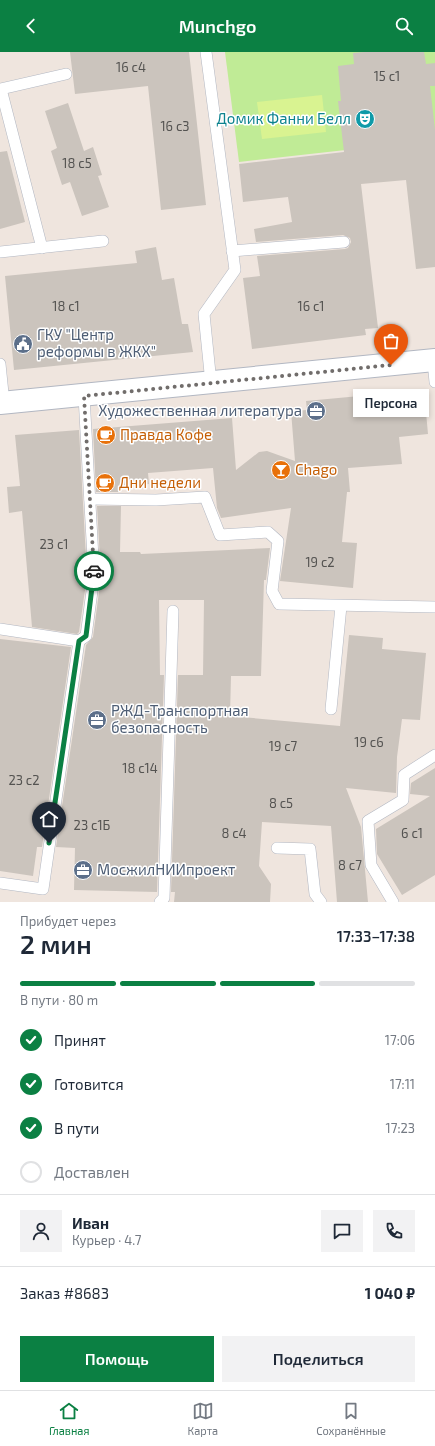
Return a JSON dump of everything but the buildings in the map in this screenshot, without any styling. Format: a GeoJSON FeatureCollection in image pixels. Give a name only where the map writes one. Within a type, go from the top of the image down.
{"type":"FeatureCollection","features":[{"type":"Feature","properties":{"kind":"main road"},"geometry":{"type":"LineString","coordinates":[[2,403],[434,360]]}},
{"type":"Feature","properties":{"kind":"lane"},"geometry":{"type":"LineString","coordinates":[[206,52],[234,270],[204,314],[210,383]]}},
{"type":"Feature","properties":{"kind":"lane"},"geometry":{"type":"LineString","coordinates":[[42,248],[1,89],[66,74]]}},
{"type":"Feature","properties":{"kind":"lane"},"geometry":{"type":"LineString","coordinates":[[0,252],[103,241]]}},
{"type":"Feature","properties":{"kind":"lane"},"geometry":{"type":"LineString","coordinates":[[232,252],[344,242]]}},
{"type":"Feature","properties":{"kind":"lane"},"geometry":{"type":"LineString","coordinates":[[434,360],[435,382]]}},
{"type":"Feature","properties":{"kind":"lane"},"geometry":{"type":"LineString","coordinates":[[0,364],[2,403]]}},
{"type":"Feature","properties":{"kind":"lane"},"geometry":{"type":"LineString","coordinates":[[0,629],[79,641],[86,636],[94,576],[84,396]]}},
{"type":"Feature","properties":{"kind":"lane"},"geometry":{"type":"LineString","coordinates":[[90,499],[156,500],[205,497],[220,535],[268,532],[278,540],[272,591],[279,604],[435,607]]}},
{"type":"Feature","properties":{"kind":"lane"},"geometry":{"type":"LineString","coordinates":[[331,710],[341,606]]}},
{"type":"Feature","properties":{"kind":"lane"},"geometry":{"type":"LineString","coordinates":[[160,902],[164,898],[173,611]]}},
{"type":"Feature","properties":{"kind":"lane"},"geometry":{"type":"LineString","coordinates":[[0,883],[43,889],[79,641]]}},
{"type":"Feature","properties":{"kind":"lane"},"geometry":{"type":"LineString","coordinates":[[393,902],[371,865],[368,821],[403,800],[404,775],[435,755]]}},
{"type":"Feature","properties":{"kind":"lane"},"geometry":{"type":"LineString","coordinates":[[277,848],[310,849],[315,894],[321,902]]}},
{"type":"Feature","properties":{"kind":"green space"},"geometry":{"type":"Polygon","coordinates":[[[225,52],[435,52],[435,140],[239,162],[225,52]]]}},
{"type":"Feature","properties":{"kind":"green space"},"geometry":{"type":"Polygon","coordinates":[[[322,95],[326,132],[262,139],[257,102],[322,95]]]}},
{"type":"Feature","properties":{"kind":"way so far"},"geometry":{"type":"LineString","coordinates":[[94,571],[84,420],[84,396],[391,365]]}},
{"type":"Feature","properties":{"kind":"place","name":"Домик Фанни Белл"},"geometry":{"type":"Point","coordinates":[365,119]}},
{"type":"Feature","properties":{"kind":"place","name":"ГКУ \"Центр реформы в ЖКХ\""},"geometry":{"type":"Point","coordinates":[23,344]}},
{"type":"Feature","properties":{"kind":"place","name":"Персона"},"geometry":{"type":"Point","coordinates":[391,365]}},
{"type":"Feature","properties":{"kind":"place","name":"Художественная литература"},"geometry":{"type":"Point","coordinates":[316,411]}},
{"type":"Feature","properties":{"kind":"place","name":"Правда Кофе"},"geometry":{"type":"Point","coordinates":[106,435]}},
{"type":"Feature","properties":{"kind":"place","name":"Chago"},"geometry":{"type":"Point","coordinates":[281,470]}},
{"type":"Feature","properties":{"kind":"place","name":"Дни недели"},"geometry":{"type":"Point","coordinates":[105,483]}},
{"type":"Feature","properties":{"kind":"place","name":"РЖД-Транспортная безопасность"},"geometry":{"type":"Point","coordinates":[97,720]}},
{"type":"Feature","properties":{"kind":"place","name":"МосжилНИИпроект"},"geometry":{"type":"Point","coordinates":[83,870]}},
{"type":"Feature","properties":{"kind":"route"},"geometry":{"type":"LineString","coordinates":[[49,843],[79,641],[86,636],[94,571]]}}]}
